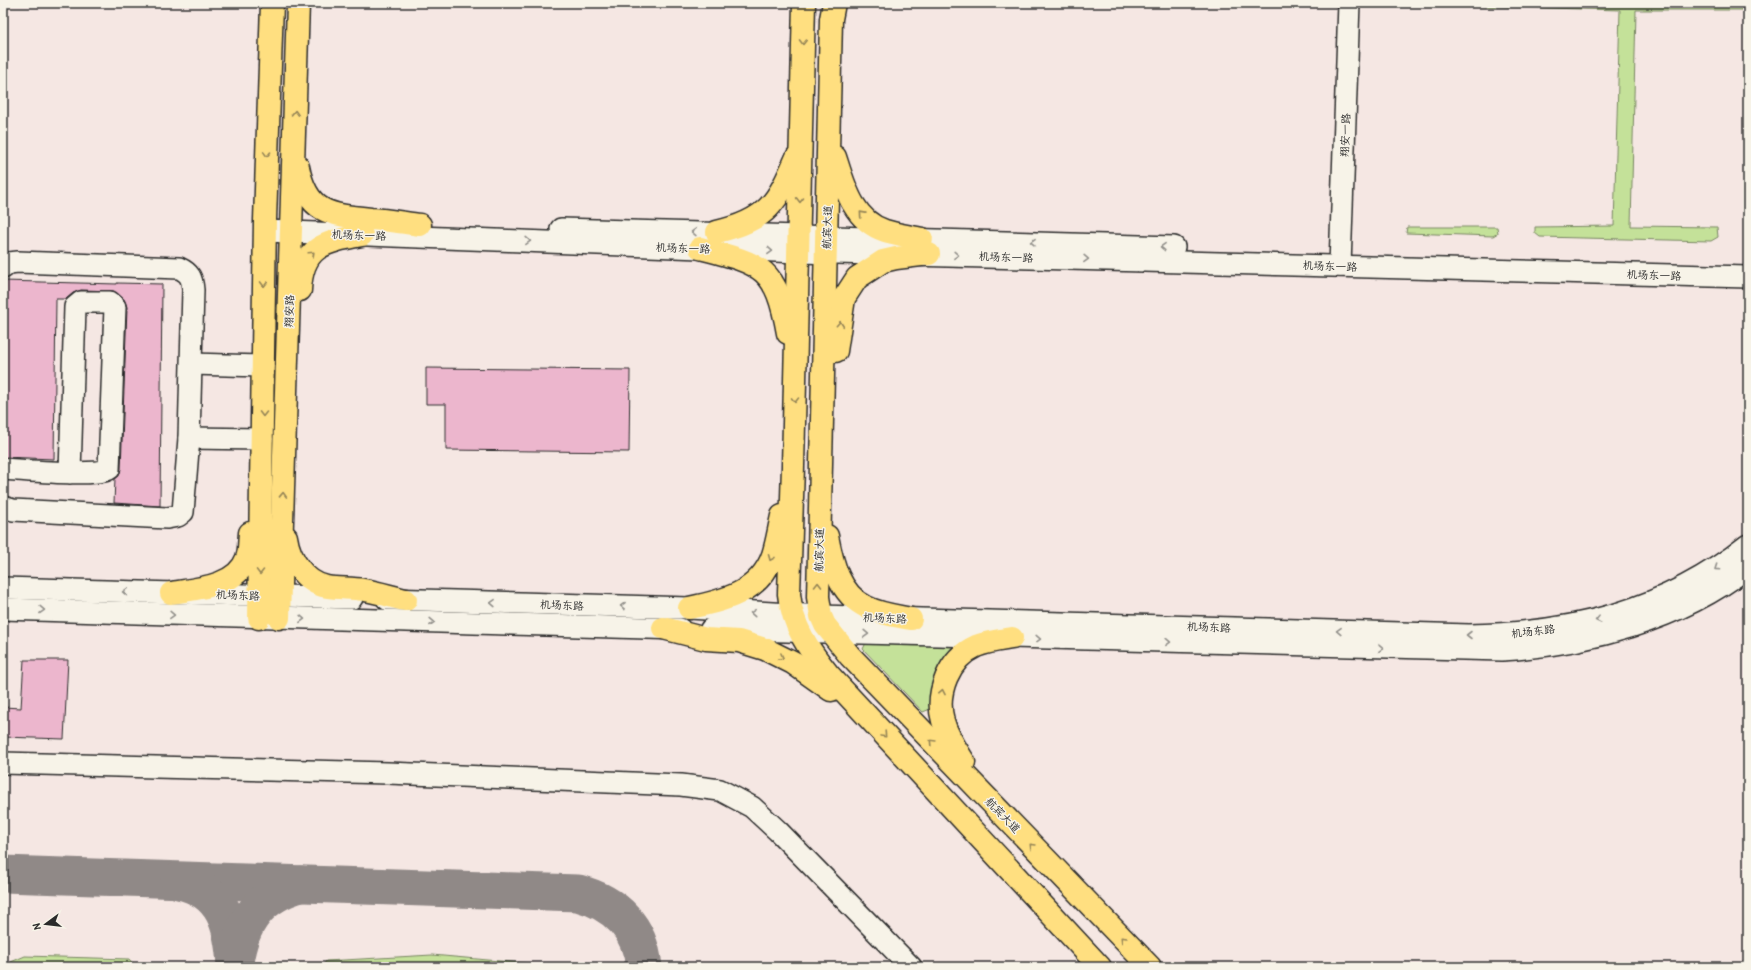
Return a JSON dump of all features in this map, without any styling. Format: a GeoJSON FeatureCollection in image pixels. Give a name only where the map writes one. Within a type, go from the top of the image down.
{"type":"FeatureCollection","features":[{"type":"Feature","properties":{"kind":"main road"},"geometry":{"type":"LineString","coordinates":[[257,3],[263,20],[270,54]]}},
{"type":"Feature","properties":{"kind":"main road","name":"翔安路"},"geometry":{"type":"LineString","coordinates":[[269,618],[270,596],[262,447],[265,226],[272,3]]}},
{"type":"Feature","properties":{"kind":"main road","name":"翔安路"},"geometry":{"type":"LineString","coordinates":[[270,596],[282,516],[298,3]]}},
{"type":"Feature","properties":{"kind":"main road"},"geometry":{"type":"LineString","coordinates":[[804,3],[794,466],[788,594],[795,623],[829,676],[1100,967]]}},
{"type":"Feature","properties":{"kind":"main road","name":"航宾大道"},"geometry":{"type":"LineString","coordinates":[[834,3],[831,19],[830,140],[819,521],[818,597],[825,624],[855,662],[1150,967]]}},
{"type":"Feature","properties":{"kind":"main road"},"geometry":{"type":"LineString","coordinates":[[830,140],[845,190],[860,213],[868,222],[885,232],[926,247]]}},
{"type":"Feature","properties":{"kind":"main road"},"geometry":{"type":"LineString","coordinates":[[294,145],[299,172],[306,193],[316,206],[323,211],[340,216],[420,225]]}},
{"type":"Feature","properties":{"kind":"main road"},"geometry":{"type":"LineString","coordinates":[[718,232],[738,228],[752,221],[768,208],[781,193],[801,148]]}},
{"type":"Feature","properties":{"kind":"main road"},"geometry":{"type":"LineString","coordinates":[[287,358],[299,316],[301,277],[303,266],[307,259],[314,252],[334,241],[362,235]]}},
{"type":"Feature","properties":{"kind":"main road"},"geometry":{"type":"LineString","coordinates":[[823,402],[839,340],[844,298],[850,287],[857,278],[883,261],[926,247]]}},
{"type":"Feature","properties":{"kind":"main road"},"geometry":{"type":"LineString","coordinates":[[700,248],[745,260],[762,270],[773,282],[784,311],[796,375]]}},
{"type":"Feature","properties":{"kind":"main road"},"geometry":{"type":"LineString","coordinates":[[171,593],[218,584],[236,573],[243,566],[249,549],[252,487],[262,447]]}},
{"type":"Feature","properties":{"kind":"main road"},"geometry":{"type":"LineString","coordinates":[[794,466],[797,534],[799,541],[805,544],[811,542],[819,521]]}},
{"type":"Feature","properties":{"kind":"main road"},"geometry":{"type":"LineString","coordinates":[[689,608],[721,602],[733,597],[745,591],[763,574],[773,555],[794,466]]}},
{"type":"Feature","properties":{"kind":"main road"},"geometry":{"type":"LineString","coordinates":[[820,494],[833,562],[844,586],[857,602],[865,607],[875,611],[911,619]]}},
{"type":"Feature","properties":{"kind":"main road"},"geometry":{"type":"LineString","coordinates":[[282,516],[291,554],[298,568],[315,583],[326,587],[364,590],[406,600]]}},
{"type":"Feature","properties":{"kind":"main road"},"geometry":{"type":"LineString","coordinates":[[662,628],[706,639],[739,641],[779,655],[807,672],[868,718]]}},
{"type":"Feature","properties":{"kind":"main road"},"geometry":{"type":"LineString","coordinates":[[990,801],[947,734],[942,721],[941,695],[949,672],[965,652],[986,642],[1012,638]]}},
{"type":"Feature","properties":{"kind":"street","name":"翔安一路"},"geometry":{"type":"LineString","coordinates":[[1341,259],[1350,3]]}},
{"type":"Feature","properties":{"kind":"street","name":"机场东一路"},"geometry":{"type":"LineString","coordinates":[[265,226],[420,225],[718,232],[799,243]]}},
{"type":"Feature","properties":{"kind":"street","name":"机场东一路"},"geometry":{"type":"LineString","coordinates":[[291,227],[362,235],[700,248],[799,243],[1341,259],[1748,267]]}},
{"type":"Feature","properties":{"kind":"street","name":"机场东一路"},"geometry":{"type":"LineString","coordinates":[[1341,259],[1748,277]]}},
{"type":"Feature","properties":{"kind":"street"},"geometry":{"type":"LineString","coordinates":[[3,268],[9,263],[18,262],[179,268],[188,271],[192,278],[193,290],[189,438],[184,509],[178,516],[167,518],[13,510],[3,507]]}},
{"type":"Feature","properties":{"kind":"street"},"geometry":{"type":"LineString","coordinates":[[3,469],[70,472],[103,472],[109,469],[115,307],[110,302],[80,302],[75,307],[70,472]]}},
{"type":"Feature","properties":{"kind":"street"},"geometry":{"type":"LineString","coordinates":[[192,364],[263,366]]}},
{"type":"Feature","properties":{"kind":"street"},"geometry":{"type":"LineString","coordinates":[[189,438],[262,447]]}},
{"type":"Feature","properties":{"kind":"street","name":"机场东路"},"geometry":{"type":"LineString","coordinates":[[825,624],[911,619],[1453,634],[1503,634],[1565,627],[1618,614],[1680,589],[1710,572],[1748,545]]}},
{"type":"Feature","properties":{"kind":"street","name":"机场东路"},"geometry":{"type":"LineString","coordinates":[[3,609],[269,618],[662,628],[795,623],[1012,638],[1471,651],[1534,648],[1594,638],[1652,619],[1718,587],[1748,567]]}},
{"type":"Feature","properties":{"kind":"street","name":"机场东路"},"geometry":{"type":"LineString","coordinates":[[3,588],[689,608],[795,623]]}},
{"type":"Feature","properties":{"kind":"street"},"geometry":{"type":"LineString","coordinates":[[3,763],[436,775],[681,785],[720,790],[752,807],[778,831],[911,967]]}},
{"type":"Feature","properties":{"kind":"green space"},"geometry":{"type":"Polygon","coordinates":[[[1363,3],[1748,3],[1748,10],[1636,10],[1631,226],[1717,227],[1718,237],[1711,241],[1540,237],[1535,233],[1535,227],[1614,226],[1620,10],[1363,3]]]}},
{"type":"Feature","properties":{"kind":"green space"},"geometry":{"type":"Polygon","coordinates":[[[1407,227],[1497,227],[1498,233],[1493,236],[1406,233],[1407,227]]]}},
{"type":"Feature","properties":{"kind":"green space"},"geometry":{"type":"Polygon","coordinates":[[[867,641],[954,645],[955,647],[936,676],[932,690],[930,709],[923,712],[863,649],[867,641]]]}},
{"type":"Feature","properties":{"kind":"green space"},"geometry":{"type":"Polygon","coordinates":[[[432,955],[533,964],[537,967],[322,967],[326,961],[432,955]]]}},
{"type":"Feature","properties":{"kind":"green space"},"geometry":{"type":"Polygon","coordinates":[[[25,956],[129,959],[136,967],[11,967],[11,962],[25,956]]]}},
{"type":"Feature","properties":{"kind":"building"},"geometry":{"type":"Polygon","coordinates":[[[3,281],[162,284],[160,506],[114,503],[115,479],[119,476],[121,469],[127,307],[124,299],[114,291],[81,290],[73,293],[66,299],[56,299],[54,459],[3,457],[3,281]]]}},
{"type":"Feature","properties":{"kind":"building"},"geometry":{"type":"Polygon","coordinates":[[[426,368],[630,370],[629,452],[446,450],[446,404],[426,404],[426,368]]]}},
{"type":"Feature","properties":{"kind":"building"},"geometry":{"type":"Polygon","coordinates":[[[24,660],[68,660],[64,739],[3,737],[3,707],[21,708],[24,660]]]}},
{"type":"Feature","properties":{"kind":"taxiway"},"geometry":{"type":"LineString","coordinates":[[3,874],[578,893],[592,897],[604,903],[615,910],[624,919],[637,940],[642,953],[644,967]]}},
{"type":"Feature","properties":{"kind":"taxiway"},"geometry":{"type":"LineString","coordinates":[[179,881],[206,892],[216,901],[228,924],[232,938],[235,967]]}},
{"type":"Feature","properties":{"kind":"taxiway"},"geometry":{"type":"LineString","coordinates":[[235,962],[242,934],[255,912],[274,895],[301,884]]}}]}
